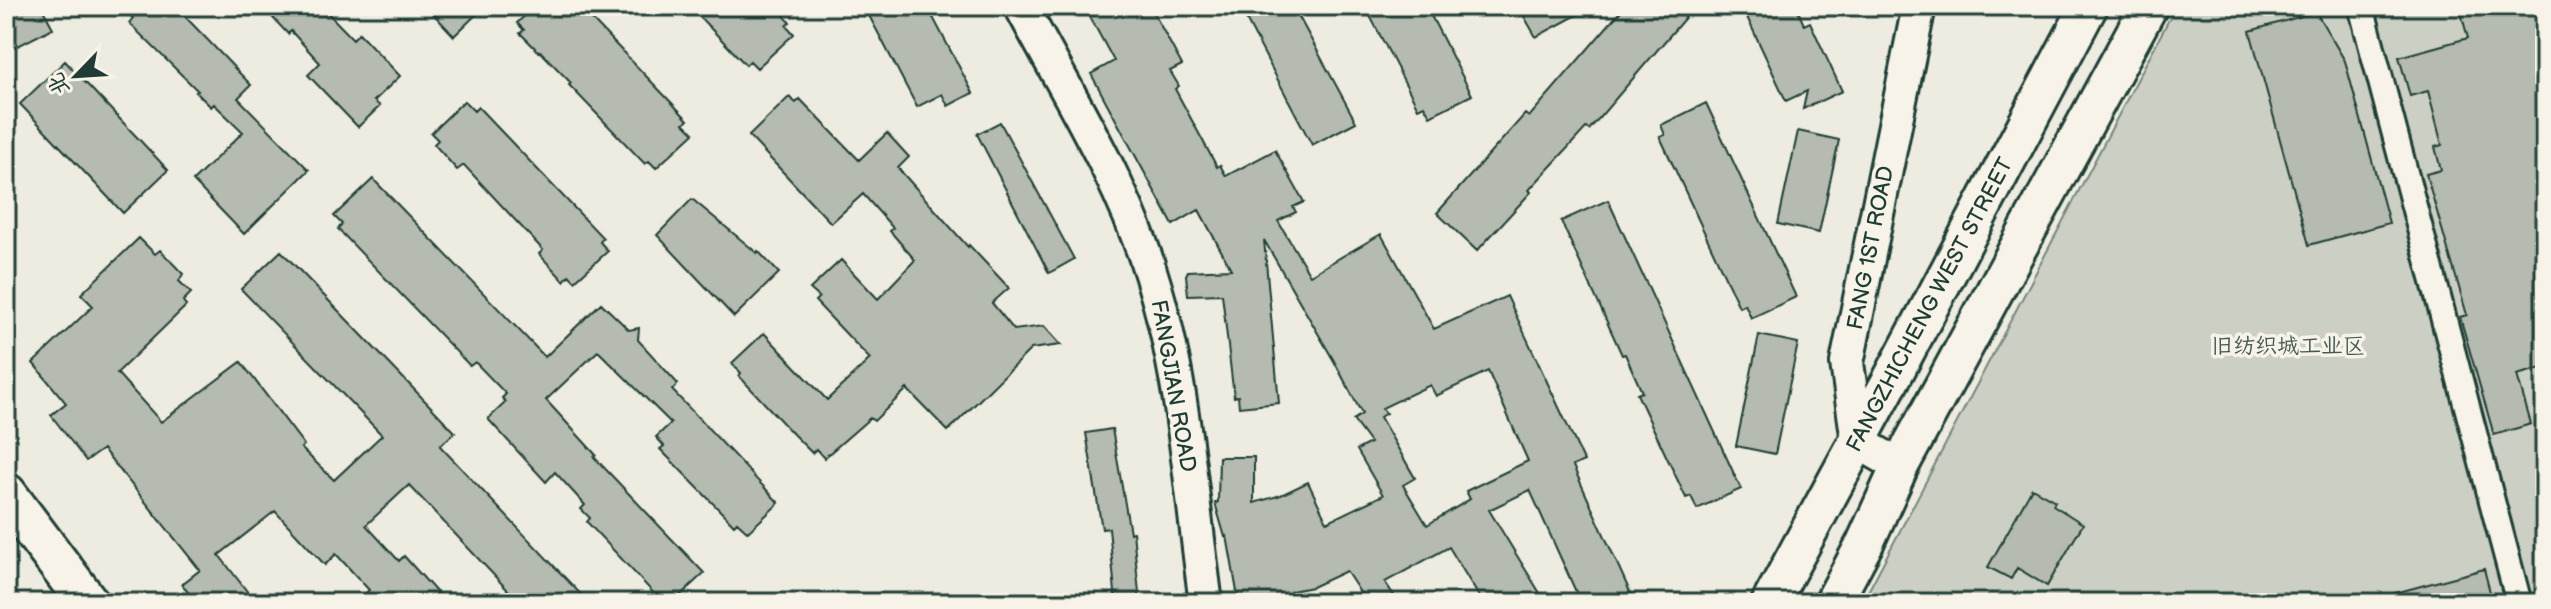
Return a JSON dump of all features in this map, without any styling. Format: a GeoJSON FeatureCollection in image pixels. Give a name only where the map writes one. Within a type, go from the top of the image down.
{"type":"FeatureCollection","features":[{"type":"Feature","properties":{"kind":"main road","name":"FANGZHICHENG WEST STREET"},"geometry":{"type":"LineString","coordinates":[[1770,603],[2089,6]]}},
{"type":"Feature","properties":{"kind":"main road"},"geometry":{"type":"LineString","coordinates":[[1833,603],[1900,466],[2149,6]]}},
{"type":"Feature","properties":{"kind":"main road"},"geometry":{"type":"LineString","coordinates":[[6,494],[88,603]]}},
{"type":"Feature","properties":{"kind":"street","name":"FANGJIAN ROAD"},"geometry":{"type":"LineString","coordinates":[[1021,6],[1102,160],[1151,271],[1174,366],[1206,603]]}},
{"type":"Feature","properties":{"kind":"street","name":"FANG 1ST ROAD"},"geometry":{"type":"LineString","coordinates":[[1858,442],[1847,363],[1919,6]]}},
{"type":"Feature","properties":{"kind":"street"},"geometry":{"type":"LineString","coordinates":[[2361,6],[2519,603]]}},
{"type":"Feature","properties":{"kind":"street"},"geometry":{"type":"LineString","coordinates":[[1858,442],[1900,466]]}},
{"type":"Feature","properties":{"kind":"green space","name":"旧纺织城工业区"},"geometry":{"type":"Polygon","coordinates":[[[2176,6],[2545,6],[2545,603],[1862,603],[2176,6]]]}},
{"type":"Feature","properties":{"kind":"building"},"geometry":{"type":"Polygon","coordinates":[[[6,6],[41,6],[53,28],[18,46],[6,24],[6,6]]]}},
{"type":"Feature","properties":{"kind":"building"},"geometry":{"type":"Polygon","coordinates":[[[120,6],[175,6],[251,85],[238,98],[309,170],[244,234],[193,181],[243,132],[214,104],[211,107],[196,92],[129,23],[133,18],[120,6]]]}},
{"type":"Feature","properties":{"kind":"building"},"geometry":{"type":"Polygon","coordinates":[[[267,6],[321,6],[353,39],[359,33],[400,76],[374,101],[380,106],[358,127],[308,75],[320,63],[291,31],[288,34],[273,18],[276,16],[267,6]]]}},
{"type":"Feature","properties":{"kind":"building"},"geometry":{"type":"Polygon","coordinates":[[[426,6],[485,6],[454,36],[426,6]]]}},
{"type":"Feature","properties":{"kind":"building"},"geometry":{"type":"Polygon","coordinates":[[[535,6],[579,6],[688,120],[684,123],[694,133],[656,168],[649,161],[645,164],[520,33],[524,30],[517,23],[535,6]]]}},
{"type":"Feature","properties":{"kind":"building"},"geometry":{"type":"Polygon","coordinates":[[[689,6],[775,6],[790,22],[786,25],[794,34],[757,68],[750,61],[746,65],[689,6]]]}},
{"type":"Feature","properties":{"kind":"building"},"geometry":{"type":"Polygon","coordinates":[[[864,6],[927,6],[973,93],[948,106],[942,94],[917,107],[864,6]]]}},
{"type":"Feature","properties":{"kind":"building"},"geometry":{"type":"Polygon","coordinates":[[[1084,6],[1150,6],[1182,65],[1170,71],[1179,86],[1175,89],[1217,167],[1220,165],[1226,176],[1275,150],[1304,202],[1293,207],[1296,212],[1278,221],[1310,275],[1381,234],[1434,329],[1507,296],[1584,461],[1573,466],[1635,603],[1581,603],[1530,490],[1489,510],[1546,603],[1483,603],[1449,547],[1385,582],[1399,603],[1367,603],[1346,571],[1312,587],[1291,591],[1293,603],[1239,603],[1227,536],[1215,503],[1218,502],[1219,457],[1254,457],[1254,503],[1308,482],[1327,522],[1383,495],[1357,450],[1370,443],[1353,420],[1362,414],[1264,240],[1279,403],[1239,407],[1238,396],[1234,397],[1222,294],[1188,295],[1186,275],[1188,271],[1231,269],[1199,210],[1173,225],[1091,74],[1114,61],[1084,6]],[[1488,371],[1436,396],[1430,385],[1382,408],[1386,413],[1380,417],[1415,478],[1403,485],[1427,525],[1470,499],[1466,491],[1528,461],[1488,371]]]}},
{"type":"Feature","properties":{"kind":"building"},"geometry":{"type":"Polygon","coordinates":[[[1239,6],[1293,6],[1356,122],[1312,145],[1239,6]]]}},
{"type":"Feature","properties":{"kind":"building"},"geometry":{"type":"Polygon","coordinates":[[[1385,6],[1426,6],[1472,95],[1430,116],[1424,105],[1418,108],[1369,14],[1385,6]]]}},
{"type":"Feature","properties":{"kind":"building"},"geometry":{"type":"Polygon","coordinates":[[[1518,6],[1594,6],[1536,37],[1518,6]]]}},
{"type":"Feature","properties":{"kind":"building"},"geometry":{"type":"Polygon","coordinates":[[[1625,6],[1695,6],[1589,130],[1586,128],[1477,251],[1437,213],[1525,114],[1529,117],[1625,6]]]}},
{"type":"Feature","properties":{"kind":"building"},"geometry":{"type":"Polygon","coordinates":[[[1748,6],[1796,6],[1804,25],[1810,22],[1842,91],[1803,109],[1807,91],[1786,101],[1747,17],[1752,15],[1748,6]]]}},
{"type":"Feature","properties":{"kind":"building"},"geometry":{"type":"Polygon","coordinates":[[[2459,6],[2545,6],[2545,367],[2517,375],[2531,424],[2494,435],[2460,317],[2467,315],[2426,174],[2441,170],[2435,147],[2442,145],[2428,91],[2410,96],[2399,57],[2468,38],[2459,6]]]}},
{"type":"Feature","properties":{"kind":"building"},"geometry":{"type":"Polygon","coordinates":[[[2316,12],[2345,61],[2389,223],[2309,245],[2250,31],[2316,12]]]}},
{"type":"Feature","properties":{"kind":"building"},"geometry":{"type":"Polygon","coordinates":[[[65,61],[168,170],[123,213],[20,104],[65,61]]]}},
{"type":"Feature","properties":{"kind":"building"},"geometry":{"type":"Polygon","coordinates":[[[789,97],[796,103],[800,99],[859,160],[887,133],[909,157],[898,168],[1009,288],[992,303],[1014,330],[1044,326],[1061,345],[1031,349],[948,431],[907,389],[874,421],[870,418],[824,458],[816,449],[812,453],[794,435],[739,376],[741,373],[732,363],[764,333],[827,400],[870,359],[815,301],[819,297],[810,289],[841,260],[878,299],[915,260],[890,231],[893,228],[863,194],[831,223],[749,136],[789,97]]]}},
{"type":"Feature","properties":{"kind":"building"},"geometry":{"type":"Polygon","coordinates":[[[464,101],[474,111],[478,107],[603,238],[600,242],[608,251],[575,281],[569,275],[564,281],[539,254],[543,250],[464,165],[457,170],[434,144],[438,140],[431,133],[464,101]]]}},
{"type":"Feature","properties":{"kind":"building"},"geometry":{"type":"Polygon","coordinates":[[[1706,103],[1796,297],[1751,318],[1745,304],[1739,307],[1660,137],[1665,135],[1661,125],[1706,103]]]}},
{"type":"Feature","properties":{"kind":"building"},"geometry":{"type":"Polygon","coordinates":[[[1000,122],[1074,259],[1049,273],[977,134],[1000,122]]]}},
{"type":"Feature","properties":{"kind":"building"},"geometry":{"type":"Polygon","coordinates":[[[1798,131],[1839,140],[1819,233],[1778,224],[1798,131]]]}},
{"type":"Feature","properties":{"kind":"building"},"geometry":{"type":"Polygon","coordinates":[[[373,179],[545,357],[601,303],[629,330],[639,328],[638,340],[678,384],[672,390],[779,503],[748,532],[737,522],[734,525],[660,449],[664,446],[656,437],[671,423],[598,351],[546,400],[596,455],[594,457],[704,573],[672,603],[663,594],[658,598],[587,522],[590,518],[581,509],[585,505],[555,472],[546,482],[488,419],[506,402],[502,398],[506,394],[475,362],[470,366],[338,229],[342,224],[334,216],[373,179]]]}},
{"type":"Feature","properties":{"kind":"building"},"geometry":{"type":"Polygon","coordinates":[[[692,199],[758,251],[779,273],[734,317],[657,235],[692,199]]]}},
{"type":"Feature","properties":{"kind":"building"},"geometry":{"type":"Polygon","coordinates":[[[1608,200],[1741,489],[1697,509],[1691,496],[1686,498],[1637,394],[1642,392],[1625,354],[1622,355],[1561,221],[1608,200]]]}},
{"type":"Feature","properties":{"kind":"building"},"geometry":{"type":"Polygon","coordinates":[[[139,238],[155,254],[160,250],[183,274],[179,281],[191,293],[183,301],[186,306],[117,373],[161,422],[241,362],[304,445],[301,448],[334,480],[382,435],[241,289],[281,251],[455,432],[440,446],[589,603],[520,603],[409,485],[366,525],[399,561],[404,556],[446,603],[376,603],[366,593],[369,590],[336,554],[325,565],[275,511],[219,555],[256,603],[196,603],[182,584],[200,570],[103,449],[86,461],[51,415],[66,403],[33,363],[93,306],[81,294],[139,238]]]}},
{"type":"Feature","properties":{"kind":"building"},"geometry":{"type":"Polygon","coordinates":[[[1759,335],[1798,343],[1775,454],[1736,446],[1759,335]]]}},
{"type":"Feature","properties":{"kind":"building"},"geometry":{"type":"Polygon","coordinates":[[[1112,429],[1130,533],[1133,532],[1140,603],[1116,603],[1109,528],[1102,529],[1086,433],[1112,429]]]}},
{"type":"Feature","properties":{"kind":"building"},"geometry":{"type":"Polygon","coordinates":[[[2032,488],[2055,501],[2053,505],[2083,524],[2047,586],[2017,568],[2011,579],[1988,567],[2032,488]]]}},
{"type":"Feature","properties":{"kind":"building"},"geometry":{"type":"Polygon","coordinates":[[[2484,569],[2491,596],[2465,603],[2385,603],[2384,596],[2484,569]]]}}]}
